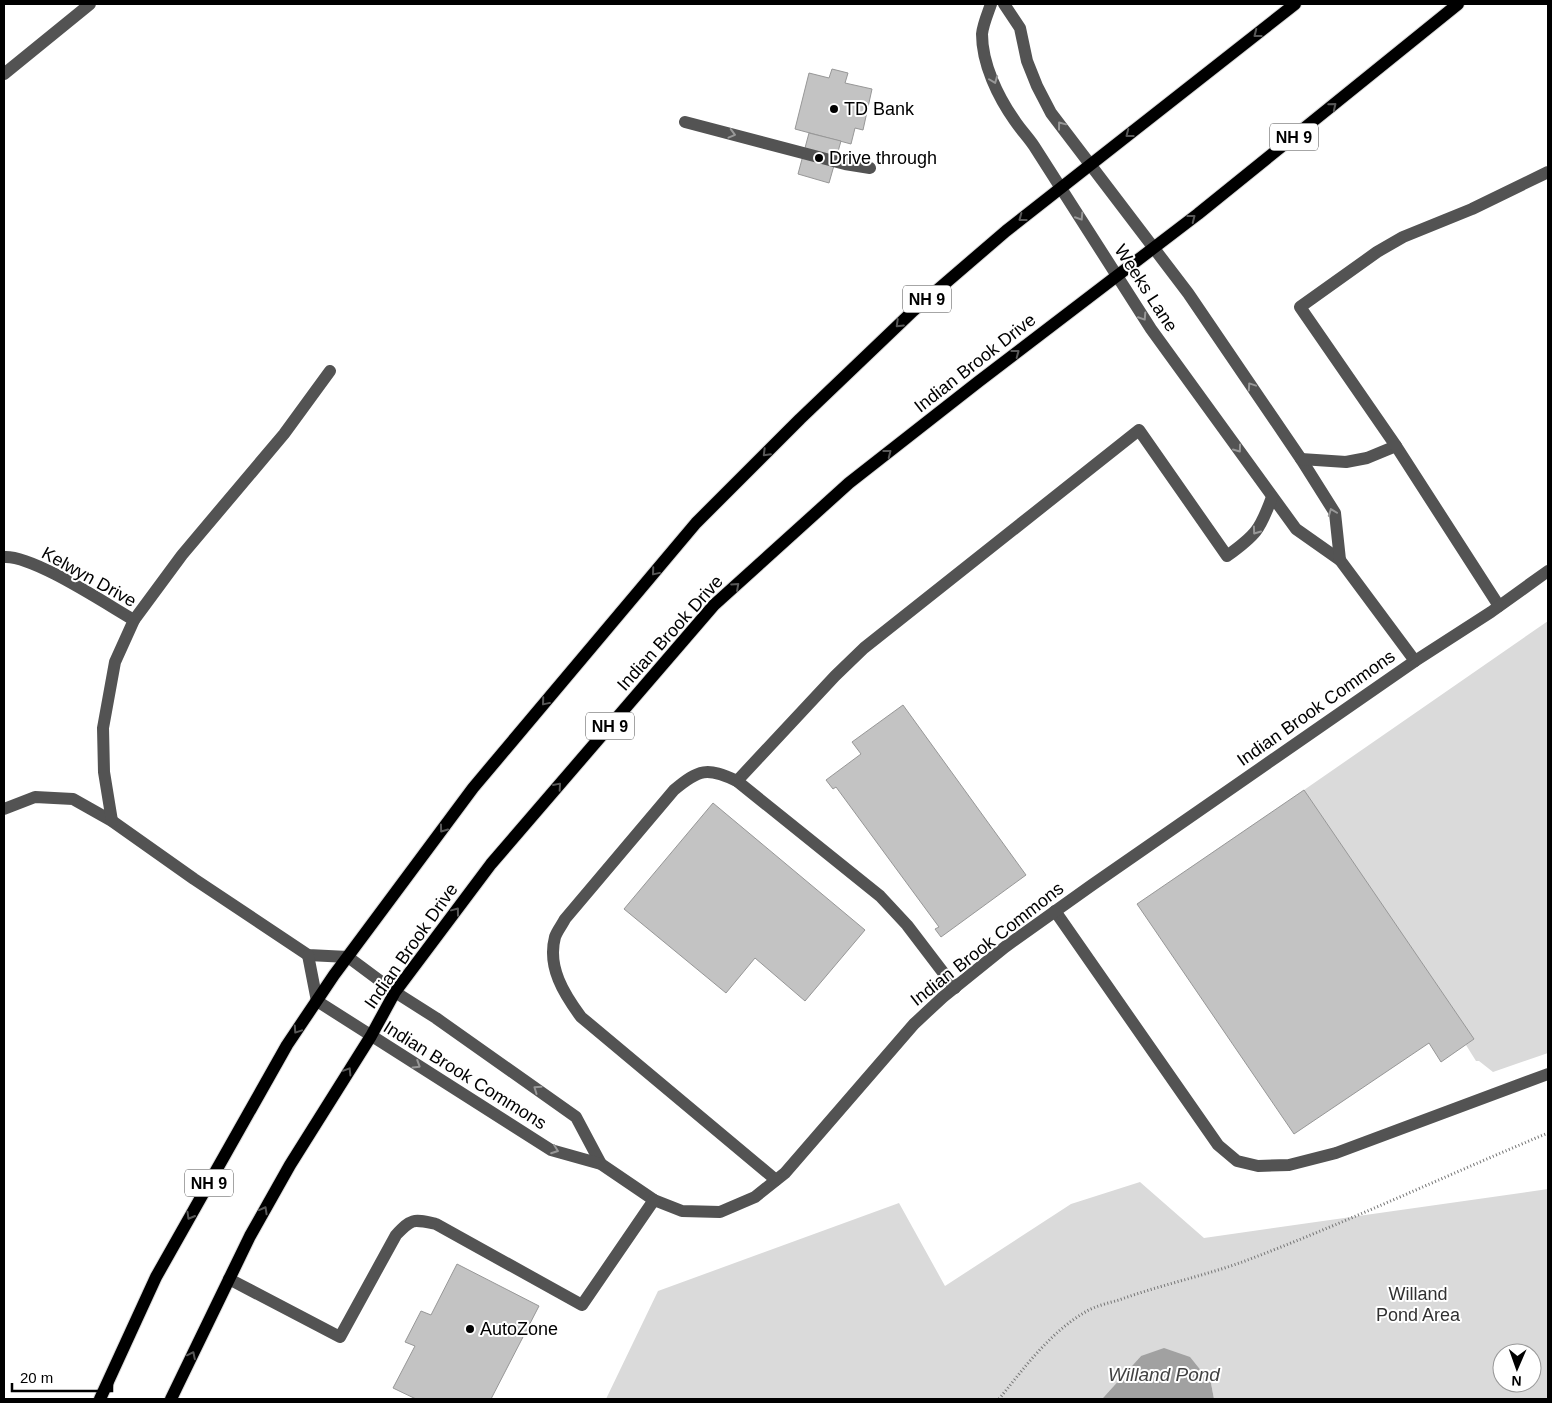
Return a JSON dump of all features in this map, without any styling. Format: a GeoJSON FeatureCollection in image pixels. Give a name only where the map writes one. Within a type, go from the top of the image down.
{"type":"FeatureCollection","features":[{"type":"Feature","properties":{"kind":"main road","name":"NH 9"},"geometry":{"type":"LineString","coordinates":[[100,1399],[156,1276],[287,1045],[348,957],[473,788],[696,523],[800,419],[913,311],[1006,231],[1296,4]]}},
{"type":"Feature","properties":{"kind":"main road","name":"Indian Brook Drive"},"geometry":{"type":"LineString","coordinates":[[171,1399],[250,1236],[290,1165],[371,1036],[395,992],[492,864],[714,605],[849,483],[1261,164],[1458,4]]}},
{"type":"Feature","properties":{"kind":"street"},"geometry":{"type":"LineString","coordinates":[[4,74],[90,4]]}},
{"type":"Feature","properties":{"kind":"street","name":"Weeks Lane"},"geometry":{"type":"LineString","coordinates":[[991,4],[982,33],[986,57],[993,81],[1011,115],[1034,146],[1151,329],[1296,529],[1340,560],[1414,661]]}},
{"type":"Feature","properties":{"kind":"street","name":"Weeks Lane"},"geometry":{"type":"LineString","coordinates":[[1004,4],[1020,28],[1027,61],[1037,86],[1052,113],[1196,304],[1302,459],[1335,512],[1340,560]]}},
{"type":"Feature","properties":{"kind":"street"},"geometry":{"type":"LineString","coordinates":[[685,122],[845,164],[870,168]]}},
{"type":"Feature","properties":{"kind":"street"},"geometry":{"type":"LineString","coordinates":[[1499,606],[1396,446],[1300,307],[1377,252],[1404,237],[1472,209],[1548,172]]}},
{"type":"Feature","properties":{"kind":"street"},"geometry":{"type":"LineString","coordinates":[[134,620],[182,555],[284,434],[330,371]]}},
{"type":"Feature","properties":{"kind":"street"},"geometry":{"type":"LineString","coordinates":[[737,781],[828,683],[864,648],[1140,430],[1227,556],[1251,538],[1262,523],[1272,496]]}},
{"type":"Feature","properties":{"kind":"street"},"geometry":{"type":"LineString","coordinates":[[1302,459],[1346,462],[1367,458],[1396,446]]}},
{"type":"Feature","properties":{"kind":"street","name":"Kelwyn Drive"},"geometry":{"type":"LineString","coordinates":[[4,557],[11,556],[44,568],[134,620],[116,662],[103,728],[104,772],[112,821]]}},
{"type":"Feature","properties":{"kind":"street","name":"Indian Brook Commons"},"geometry":{"type":"LineString","coordinates":[[317,1001],[551,1150],[601,1164],[654,1200],[682,1211],[720,1212],[755,1197],[785,1173],[914,1024],[1005,947],[1414,661],[1499,606],[1548,571]]}},
{"type":"Feature","properties":{"kind":"street"},"geometry":{"type":"LineString","coordinates":[[776,1180],[581,1017],[568,1000],[558,980],[553,957],[555,936],[565,919],[674,790],[687,779],[700,773],[716,771],[737,781],[880,896],[907,925],[955,988]]}},
{"type":"Feature","properties":{"kind":"street"},"geometry":{"type":"LineString","coordinates":[[4,809],[35,797],[73,799],[112,821],[194,879],[308,955],[348,957],[395,992]]}},
{"type":"Feature","properties":{"kind":"street"},"geometry":{"type":"LineString","coordinates":[[1055,911],[1218,1145],[1236,1160],[1258,1166],[1289,1165],[1336,1153],[1548,1074]]}},
{"type":"Feature","properties":{"kind":"street"},"geometry":{"type":"LineString","coordinates":[[308,955],[317,1001]]}},
{"type":"Feature","properties":{"kind":"street","name":"Indian Brook Commons"},"geometry":{"type":"LineString","coordinates":[[395,992],[436,1018],[576,1117],[601,1164]]}},
{"type":"Feature","properties":{"kind":"street"},"geometry":{"type":"LineString","coordinates":[[229,1278],[340,1337],[396,1235],[408,1222],[419,1220],[436,1224],[582,1305],[654,1200]]}},
{"type":"Feature","properties":{"kind":"path"},"geometry":{"type":"LineString","coordinates":[[999,1399],[1034,1355],[1064,1326],[1088,1311],[1143,1291],[1229,1266],[1296,1242],[1548,1133]]}},
{"type":"Feature","properties":{"kind":"green space"},"geometry":{"type":"Polygon","coordinates":[[[1548,621],[1548,1053],[1493,1072],[1479,1061],[1476,1061],[1466,1045],[1474,1039],[1304,790],[1548,621]]]}},
{"type":"Feature","properties":{"kind":"green space","name":"Willand Pond Area"},"geometry":{"type":"Polygon","coordinates":[[[1140,1182],[1204,1238],[1548,1189],[1548,1399],[1214,1399],[1211,1383],[1141,1356],[1102,1399],[606,1399],[658,1291],[899,1203],[945,1286],[1071,1204],[1140,1182]]]}},
{"type":"Feature","properties":{"kind":"water","name":"Willand Pond"},"geometry":{"type":"Polygon","coordinates":[[[1164,1348],[1190,1357],[1211,1383],[1214,1399],[1102,1399],[1141,1356],[1164,1348]]]}},
{"type":"Feature","properties":{"kind":"building","name":"TD Bank"},"geometry":{"type":"Polygon","coordinates":[[[832,69],[848,73],[845,83],[872,89],[863,130],[855,128],[851,144],[795,129],[809,73],[829,78],[832,69]]]}},
{"type":"Feature","properties":{"kind":"building","name":"Drive through"},"geometry":{"type":"Polygon","coordinates":[[[809,133],[841,141],[829,183],[798,174],[809,133]]]}},
{"type":"Feature","properties":{"kind":"building"},"geometry":{"type":"Polygon","coordinates":[[[903,705],[1026,875],[941,937],[935,929],[939,927],[836,787],[833,789],[826,780],[861,754],[852,742],[903,705]]]}},
{"type":"Feature","properties":{"kind":"building"},"geometry":{"type":"Polygon","coordinates":[[[1304,790],[1474,1039],[1441,1062],[1429,1043],[1294,1134],[1137,904],[1304,790]]]}},
{"type":"Feature","properties":{"kind":"building"},"geometry":{"type":"Polygon","coordinates":[[[713,803],[865,930],[805,1001],[755,958],[726,993],[624,909],[713,803]]]}},
{"type":"Feature","properties":{"kind":"building","name":"AutoZone"},"geometry":{"type":"Polygon","coordinates":[[[457,1264],[539,1306],[491,1399],[416,1399],[393,1388],[415,1346],[405,1342],[421,1311],[431,1315],[457,1264]]]}},
{"type":"Feature","properties":{"kind":"place","name":"TD Bank"},"geometry":{"type":"Point","coordinates":[834,109]}},
{"type":"Feature","properties":{"kind":"place","name":"Drive through"},"geometry":{"type":"Point","coordinates":[819,158]}},
{"type":"Feature","properties":{"kind":"place","name":"AutoZone"},"geometry":{"type":"Point","coordinates":[470,1329]}}]}
